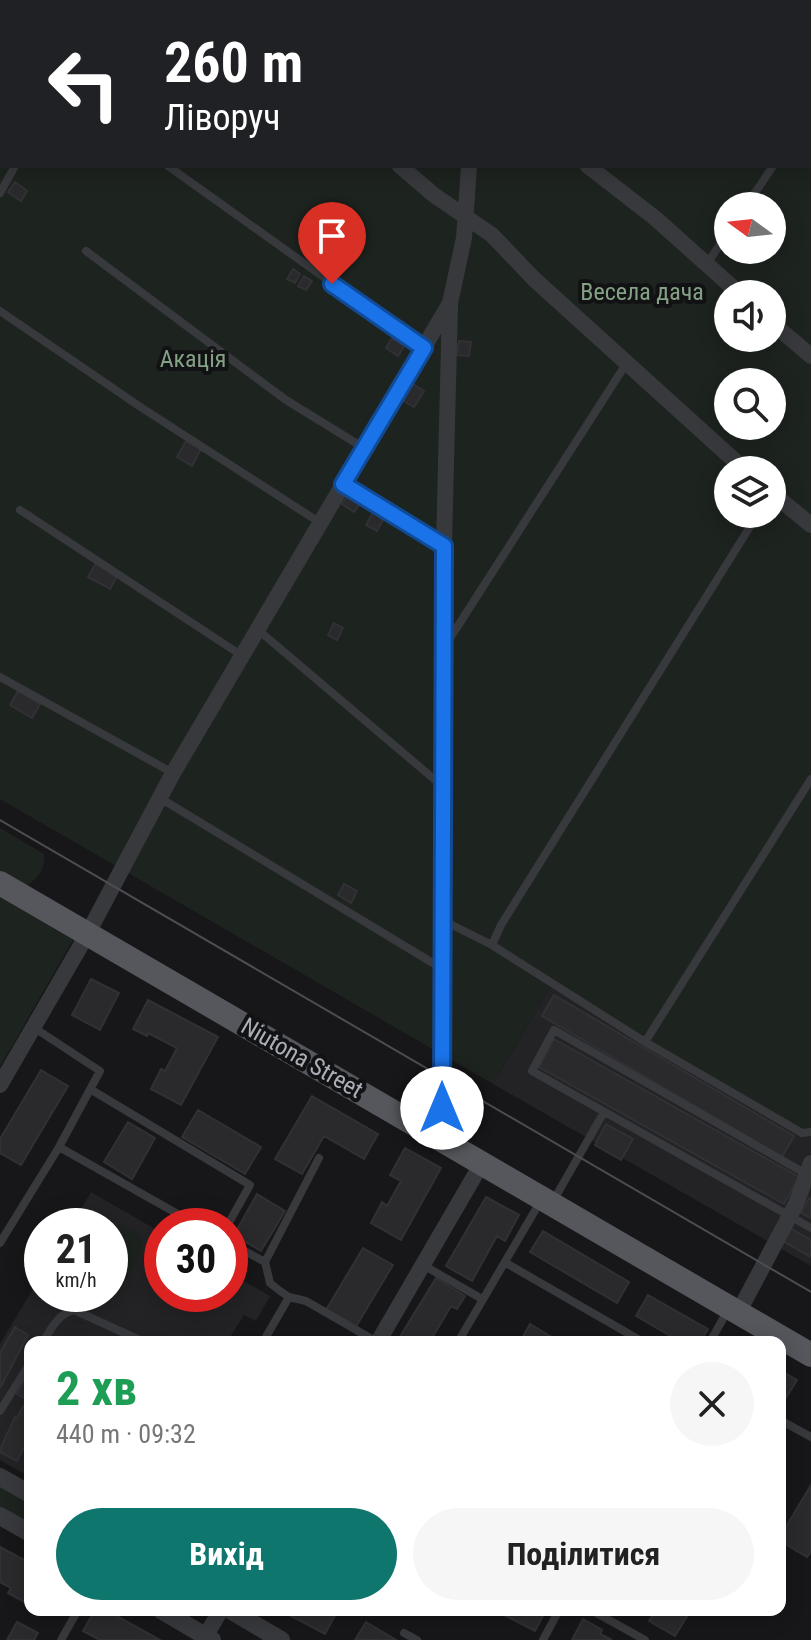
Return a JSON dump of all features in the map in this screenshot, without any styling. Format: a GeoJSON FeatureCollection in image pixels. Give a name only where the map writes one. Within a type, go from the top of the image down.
{"type":"FeatureCollection","features":[{"type":"Feature","properties":{"kind":"main road","name":"Niutona Street"},"geometry":{"type":"LineString","coordinates":[[0,883],[778,1336]]}},
{"type":"Feature","properties":{"kind":"main road","name":"Niutona Street"},"geometry":{"type":"LineString","coordinates":[[786,1340],[811,1355]]}},
{"type":"Feature","properties":{"kind":"street"},"geometry":{"type":"LineString","coordinates":[[402,168],[434,195],[492,235],[534,279],[729,456]]}},
{"type":"Feature","properties":{"kind":"street"},"geometry":{"type":"LineString","coordinates":[[442,1140],[442,650],[450,303],[466,217],[469,168]]}},
{"type":"Feature","properties":{"kind":"street"},"geometry":{"type":"LineString","coordinates":[[595,168],[725,280]]}},
{"type":"Feature","properties":{"kind":"street"},"geometry":{"type":"LineString","coordinates":[[0,1085],[88,933],[173,773],[450,303]]}},
{"type":"Feature","properties":{"kind":"street"},"geometry":{"type":"LineString","coordinates":[[786,334],[810,354]]}},
{"type":"Feature","properties":{"kind":"street"},"geometry":{"type":"LineString","coordinates":[[786,504],[811,525]]}},
{"type":"Feature","properties":{"kind":"street"},"geometry":{"type":"LineString","coordinates":[[381,1336],[482,1163]]}},
{"type":"Feature","properties":{"kind":"street"},"geometry":{"type":"LineString","coordinates":[[734,1310],[790,1216],[810,1172]]}},
{"type":"Feature","properties":{"kind":"street"},"geometry":{"type":"LineString","coordinates":[[0,1477],[24,1491]]}},
{"type":"Feature","properties":{"kind":"street"},"geometry":{"type":"LineString","coordinates":[[0,1516],[24,1530]]}},
{"type":"Feature","properties":{"kind":"street"},"geometry":{"type":"LineString","coordinates":[[171,1616],[207,1639],[218,1616]]}},
{"type":"Feature","properties":{"kind":"street"},"geometry":{"type":"LineString","coordinates":[[240,1616],[281,1640]]}},
{"type":"Feature","properties":{"kind":"lane"},"geometry":{"type":"LineString","coordinates":[[0,193],[14,168]]}},
{"type":"Feature","properties":{"kind":"lane"},"geometry":{"type":"LineString","coordinates":[[171,168],[424,348]]}},
{"type":"Feature","properties":{"kind":"lane"},"geometry":{"type":"LineString","coordinates":[[755,192],[772,168]]}},
{"type":"Feature","properties":{"kind":"lane"},"geometry":{"type":"LineString","coordinates":[[86,251],[286,400],[364,448]]}},
{"type":"Feature","properties":{"kind":"lane"},"geometry":{"type":"LineString","coordinates":[[707,264],[714,253]]}},
{"type":"Feature","properties":{"kind":"lane"},"geometry":{"type":"LineString","coordinates":[[0,311],[139,406],[319,522]]}},
{"type":"Feature","properties":{"kind":"lane"},"geometry":{"type":"LineString","coordinates":[[442,650],[626,364]]}},
{"type":"Feature","properties":{"kind":"lane"},"geometry":{"type":"LineString","coordinates":[[343,484],[444,546]]}},
{"type":"Feature","properties":{"kind":"lane"},"geometry":{"type":"LineString","coordinates":[[20,510],[241,655]]}},
{"type":"Feature","properties":{"kind":"lane"},"geometry":{"type":"LineString","coordinates":[[492,945],[501,925],[749,528]]}},
{"type":"Feature","properties":{"kind":"lane"},"geometry":{"type":"LineString","coordinates":[[257,629],[442,786]]}},
{"type":"Feature","properties":{"kind":"lane"},"geometry":{"type":"LineString","coordinates":[[0,677],[173,773]]}},
{"type":"Feature","properties":{"kind":"lane"},"geometry":{"type":"LineString","coordinates":[[645,1042],[811,779]]}},
{"type":"Feature","properties":{"kind":"lane"},"geometry":{"type":"LineString","coordinates":[[160,798],[442,968]]}},
{"type":"Feature","properties":{"kind":"lane"},"geometry":{"type":"LineString","coordinates":[[442,919],[492,945],[645,1042],[802,1133],[811,1132]]}},
{"type":"Feature","properties":{"kind":"lane"},"geometry":{"type":"LineString","coordinates":[[0,1243],[59,1147],[100,1071],[33,1027]]}},
{"type":"Feature","properties":{"kind":"lane"},"geometry":{"type":"LineString","coordinates":[[810,1172],[554,1030],[532,1071],[811,1228]]}},
{"type":"Feature","properties":{"kind":"lane"},"geometry":{"type":"LineString","coordinates":[[90,1089],[250,1185],[237,1208]]}},
{"type":"Feature","properties":{"kind":"lane"},"geometry":{"type":"LineString","coordinates":[[461,1336],[482,1299],[604,1112]]}},
{"type":"Feature","properties":{"kind":"lane"},"geometry":{"type":"LineString","coordinates":[[59,1147],[167,1208]]}},
{"type":"Feature","properties":{"kind":"lane"},"geometry":{"type":"LineString","coordinates":[[319,1158],[265,1262],[270,1283],[289,1297],[306,1301],[367,1336]]}},
{"type":"Feature","properties":{"kind":"lane"},"geometry":{"type":"LineString","coordinates":[[248,1253],[265,1262]]}},
{"type":"Feature","properties":{"kind":"lane"},"geometry":{"type":"LineString","coordinates":[[506,1263],[633,1336]]}},
{"type":"Feature","properties":{"kind":"lane"},"geometry":{"type":"LineString","coordinates":[[423,1265],[482,1299]]}},
{"type":"Feature","properties":{"kind":"lane"},"geometry":{"type":"LineString","coordinates":[[266,1336],[289,1297]]}},
{"type":"Feature","properties":{"kind":"lane"},"geometry":{"type":"LineString","coordinates":[[47,1336],[56,1321],[70,1310],[130,1336]]}},
{"type":"Feature","properties":{"kind":"lane"},"geometry":{"type":"LineString","coordinates":[[714,1336],[734,1310]]}},
{"type":"Feature","properties":{"kind":"lane"},"geometry":{"type":"LineString","coordinates":[[0,1411],[24,1373]]}},
{"type":"Feature","properties":{"kind":"lane"},"geometry":{"type":"LineString","coordinates":[[786,1423],[811,1437]]}},
{"type":"Feature","properties":{"kind":"lane"},"geometry":{"type":"LineString","coordinates":[[61,1640],[75,1616]]}},
{"type":"Feature","properties":{"kind":"lane"},"geometry":{"type":"LineString","coordinates":[[543,1640],[556,1616]]}},
{"type":"Feature","properties":{"kind":"lane"},"geometry":{"type":"LineString","coordinates":[[602,1616],[645,1640]]}},
{"type":"Feature","properties":{"kind":"lane"},"geometry":{"type":"LineString","coordinates":[[404,1633],[417,1640]]}},
{"type":"Feature","properties":{"kind":"shaded area"},"geometry":{"type":"Polygon","coordinates":[[[550,987],[811,1134],[811,1266],[493,1084],[550,987]]]}},
{"type":"Feature","properties":{"kind":"shaded area"},"geometry":{"type":"Polygon","coordinates":[[[91,1192],[119,1208],[82,1208],[91,1192]]]}},
{"type":"Feature","properties":{"kind":"shaded area"},"geometry":{"type":"Polygon","coordinates":[[[128,1213],[144,1223],[144,1312],[248,1312],[248,1283],[270,1296],[256,1321],[244,1315],[231,1336],[24,1336],[24,1474],[0,1460],[0,1344],[24,1304],[24,1312],[128,1312],[128,1213]]]}},
{"type":"Feature","properties":{"kind":"green space"},"geometry":{"type":"Polygon","coordinates":[[[0,168],[811,168],[811,1134],[550,987],[493,1084],[0,799],[0,168]]]}},
{"type":"Feature","properties":{"kind":"green space"},"geometry":{"type":"Polygon","coordinates":[[[0,828],[44,854],[44,865],[39,874],[22,888],[0,875],[0,828]]]}},
{"type":"Feature","properties":{"kind":"green space"},"geometry":{"type":"Polygon","coordinates":[[[0,897],[73,940],[0,1067],[0,897]]]}},
{"type":"Feature","properties":{"kind":"green space"},"geometry":{"type":"Polygon","coordinates":[[[128,1228],[136,1231],[141,1239],[140,1252],[128,1278],[128,1228]]]}},
{"type":"Feature","properties":{"kind":"green space"},"geometry":{"type":"Polygon","coordinates":[[[0,1485],[24,1499],[24,1521],[0,1507],[0,1485]]]}},
{"type":"Feature","properties":{"kind":"building"},"geometry":{"type":"Polygon","coordinates":[[[15,182],[27,191],[21,201],[8,192],[15,182]]]}},
{"type":"Feature","properties":{"kind":"building"},"geometry":{"type":"Polygon","coordinates":[[[293,269],[300,274],[295,283],[287,279],[293,269]]]}},
{"type":"Feature","properties":{"kind":"building"},"geometry":{"type":"Polygon","coordinates":[[[304,276],[312,281],[306,290],[298,286],[304,276]]]}},
{"type":"Feature","properties":{"kind":"building"},"geometry":{"type":"Polygon","coordinates":[[[392,338],[404,346],[398,356],[386,348],[392,338]]]}},
{"type":"Feature","properties":{"kind":"building"},"geometry":{"type":"Polygon","coordinates":[[[459,341],[471,342],[469,356],[457,355],[459,341]]]}},
{"type":"Feature","properties":{"kind":"building"},"geometry":{"type":"Polygon","coordinates":[[[410,382],[424,391],[414,407],[400,399],[410,382]]]}},
{"type":"Feature","properties":{"kind":"building"},"geometry":{"type":"Polygon","coordinates":[[[186,441],[201,449],[192,466],[177,457],[186,441]]]}},
{"type":"Feature","properties":{"kind":"building"},"geometry":{"type":"Polygon","coordinates":[[[349,494],[361,502],[354,512],[342,504],[349,494]]]}},
{"type":"Feature","properties":{"kind":"building"},"geometry":{"type":"Polygon","coordinates":[[[373,512],[384,518],[377,531],[366,525],[373,512]]]}},
{"type":"Feature","properties":{"kind":"building"},"geometry":{"type":"Polygon","coordinates":[[[96,563],[118,575],[110,589],[88,577],[96,563]]]}},
{"type":"Feature","properties":{"kind":"building"},"geometry":{"type":"Polygon","coordinates":[[[334,623],[343,628],[337,640],[328,635],[334,623]]]}},
{"type":"Feature","properties":{"kind":"building"},"geometry":{"type":"Polygon","coordinates":[[[18,691],[40,704],[32,718],[10,705],[18,691]]]}},
{"type":"Feature","properties":{"kind":"building"},"geometry":{"type":"Polygon","coordinates":[[[344,884],[357,891],[351,903],[338,895],[344,884]]]}},
{"type":"Feature","properties":{"kind":"building"},"geometry":{"type":"Polygon","coordinates":[[[91,979],[119,993],[100,1030],[72,1015],[91,979]]]}},
{"type":"Feature","properties":{"kind":"building"},"geometry":{"type":"Polygon","coordinates":[[[554,995],[794,1136],[782,1157],[542,1016],[554,995]]]}},
{"type":"Feature","properties":{"kind":"building"},"geometry":{"type":"Polygon","coordinates":[[[148,1000],[218,1037],[181,1105],[151,1089],[177,1048],[133,1029],[148,1000]]]}},
{"type":"Feature","properties":{"kind":"building"},"geometry":{"type":"Polygon","coordinates":[[[554,1039],[799,1177],[784,1204],[539,1067],[554,1039]]]}},
{"type":"Feature","properties":{"kind":"building"},"geometry":{"type":"Polygon","coordinates":[[[41,1070],[68,1086],[21,1165],[0,1153],[0,1139],[41,1070]]]}},
{"type":"Feature","properties":{"kind":"building"},"geometry":{"type":"Polygon","coordinates":[[[312,1096],[378,1134],[364,1159],[324,1136],[302,1174],[275,1159],[312,1096]]]}},
{"type":"Feature","properties":{"kind":"building"},"geometry":{"type":"Polygon","coordinates":[[[198,1110],[261,1147],[245,1174],[182,1137],[198,1110]]]}},
{"type":"Feature","properties":{"kind":"building"},"geometry":{"type":"Polygon","coordinates":[[[128,1122],[155,1138],[132,1179],[104,1162],[128,1122]]]}},
{"type":"Feature","properties":{"kind":"building"},"geometry":{"type":"Polygon","coordinates":[[[606,1124],[633,1139],[621,1160],[595,1145],[606,1124]]]}},
{"type":"Feature","properties":{"kind":"building"},"geometry":{"type":"Polygon","coordinates":[[[405,1148],[441,1168],[401,1240],[371,1223],[382,1202],[387,1206],[401,1181],[390,1175],[405,1148]]]}},
{"type":"Feature","properties":{"kind":"building"},"geometry":{"type":"Polygon","coordinates":[[[257,1194],[285,1211],[261,1251],[248,1243],[248,1210],[257,1194]]]}},
{"type":"Feature","properties":{"kind":"building"},"geometry":{"type":"Polygon","coordinates":[[[486,1197],[519,1215],[505,1241],[497,1236],[472,1281],[446,1266],[486,1197]]]}},
{"type":"Feature","properties":{"kind":"building"},"geometry":{"type":"Polygon","coordinates":[[[811,1199],[811,1218],[801,1213],[811,1199]]]}},
{"type":"Feature","properties":{"kind":"building"},"geometry":{"type":"Polygon","coordinates":[[[790,1228],[811,1240],[811,1257],[783,1241],[790,1228]]]}},
{"type":"Feature","properties":{"kind":"building"},"geometry":{"type":"Polygon","coordinates":[[[543,1231],[629,1282],[617,1303],[530,1252],[543,1231]]]}},
{"type":"Feature","properties":{"kind":"building"},"geometry":{"type":"Polygon","coordinates":[[[363,1248],[393,1265],[355,1328],[326,1310],[363,1248]]]}},
{"type":"Feature","properties":{"kind":"building"},"geometry":{"type":"Polygon","coordinates":[[[436,1278],[465,1296],[457,1309],[451,1306],[433,1336],[400,1336],[436,1278]]]}},
{"type":"Feature","properties":{"kind":"building"},"geometry":{"type":"Polygon","coordinates":[[[648,1295],[708,1329],[704,1336],[671,1336],[636,1316],[648,1295]]]}},
{"type":"Feature","properties":{"kind":"building"},"geometry":{"type":"Polygon","coordinates":[[[530,1324],[550,1336],[523,1336],[530,1324]]]}},
{"type":"Feature","properties":{"kind":"building"},"geometry":{"type":"Polygon","coordinates":[[[15,1327],[28,1335],[24,1336],[24,1343],[0,1388],[0,1353],[15,1327]]]}},
{"type":"Feature","properties":{"kind":"building"},"geometry":{"type":"Polygon","coordinates":[[[786,1374],[797,1380],[786,1398],[786,1374]]]}},
{"type":"Feature","properties":{"kind":"building"},"geometry":{"type":"Polygon","coordinates":[[[24,1381],[24,1398],[17,1394],[24,1381]]]}},
{"type":"Feature","properties":{"kind":"building"},"geometry":{"type":"Polygon","coordinates":[[[24,1405],[24,1448],[17,1461],[0,1452],[0,1449],[24,1405]]]}},
{"type":"Feature","properties":{"kind":"building"},"geometry":{"type":"Polygon","coordinates":[[[811,1485],[811,1552],[807,1557],[786,1545],[786,1527],[811,1485]]]}},
{"type":"Feature","properties":{"kind":"building"},"geometry":{"type":"Polygon","coordinates":[[[0,1547],[24,1560],[24,1602],[8,1593],[11,1588],[0,1582],[0,1547]]]}},
{"type":"Feature","properties":{"kind":"building"},"geometry":{"type":"Polygon","coordinates":[[[92,1616],[117,1616],[160,1640],[100,1640],[83,1631],[92,1616]]]}},
{"type":"Feature","properties":{"kind":"building"},"geometry":{"type":"Polygon","coordinates":[[[291,1616],[335,1616],[325,1634],[291,1616]]]}},
{"type":"Feature","properties":{"kind":"building"},"geometry":{"type":"Polygon","coordinates":[[[506,1616],[543,1616],[535,1631],[506,1616]]]}},
{"type":"Feature","properties":{"kind":"building"},"geometry":{"type":"Polygon","coordinates":[[[652,1616],[687,1616],[675,1636],[649,1621],[652,1616]]]}},
{"type":"Feature","properties":{"kind":"building"},"geometry":{"type":"Polygon","coordinates":[[[583,1619],[602,1630],[600,1634],[612,1640],[572,1640],[583,1619]]]}},
{"type":"Feature","properties":{"kind":"building"},"geometry":{"type":"Polygon","coordinates":[[[17,1622],[38,1633],[34,1640],[7,1640],[17,1622]]]}},
{"type":"Feature","properties":{"kind":"building"},"geometry":{"type":"Polygon","coordinates":[[[366,1622],[396,1640],[355,1640],[366,1622]]]}},
{"type":"Feature","properties":{"kind":"tram line"},"geometry":{"type":"LineString","coordinates":[[0,820],[811,1292]]}},
{"type":"Feature","properties":{"kind":"route"},"geometry":{"type":"LineString","coordinates":[[332,284],[424,348],[343,484],[444,546],[442,1108]]}},
{"type":"Feature","properties":{"kind":"park label","name":"Весела дача"},"geometry":{"type":"Point","coordinates":[642,292]}},
{"type":"Feature","properties":{"kind":"park label","name":"Акація"},"geometry":{"type":"Point","coordinates":[193,359]}}]}
